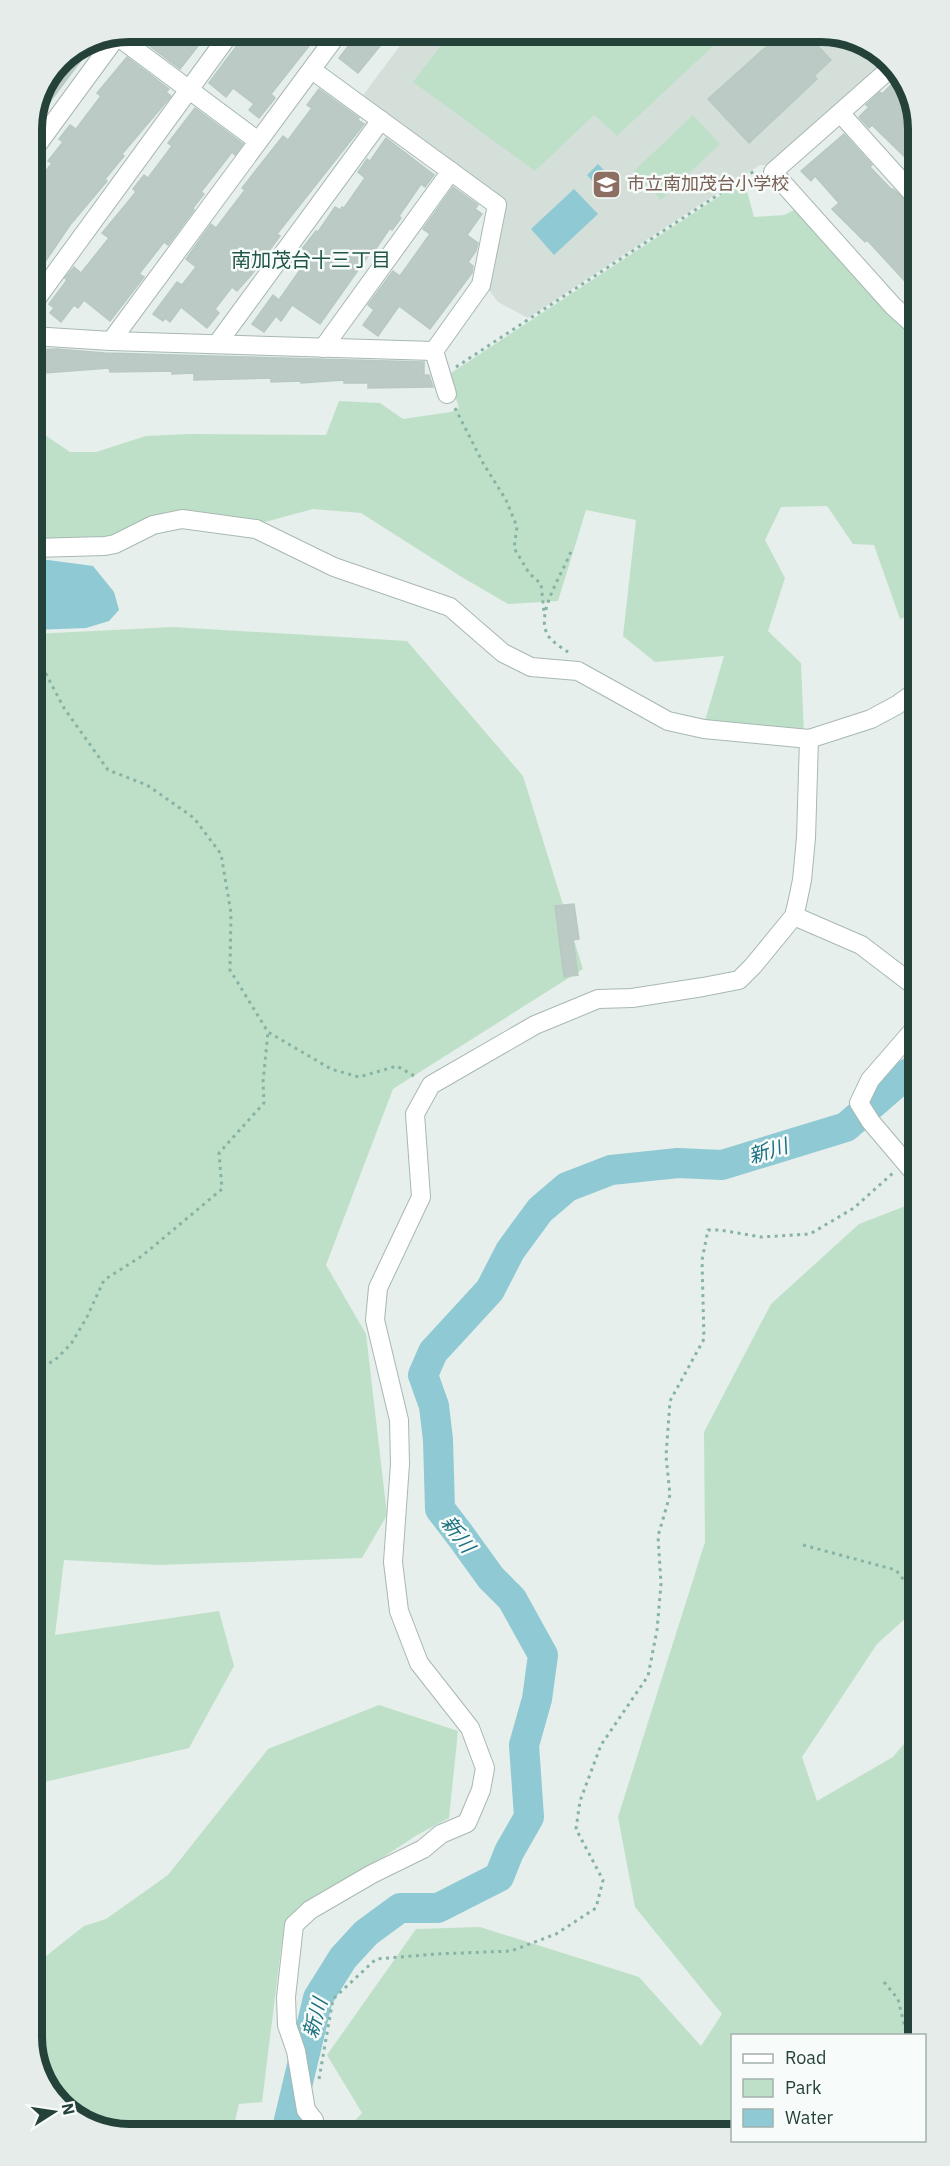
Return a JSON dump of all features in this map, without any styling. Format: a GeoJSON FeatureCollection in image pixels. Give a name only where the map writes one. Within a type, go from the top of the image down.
{"type":"FeatureCollection","features":[{"type":"Feature","properties":{"kind":"street"},"geometry":{"type":"LineString","coordinates":[[125,42],[258,141]]}},
{"type":"Feature","properties":{"kind":"street"},"geometry":{"type":"LineString","coordinates":[[42,291],[224,42]]}},
{"type":"Feature","properties":{"kind":"street"},"geometry":{"type":"LineString","coordinates":[[111,341],[332,42]]}},
{"type":"Feature","properties":{"kind":"street"},"geometry":{"type":"LineString","coordinates":[[42,138],[111,45]]}},
{"type":"Feature","properties":{"kind":"street"},"geometry":{"type":"LineString","coordinates":[[312,70],[497,205],[481,285],[434,351]]}},
{"type":"Feature","properties":{"kind":"street"},"geometry":{"type":"LineString","coordinates":[[887,72],[773,172],[893,306],[908,320]]}},
{"type":"Feature","properties":{"kind":"street"},"geometry":{"type":"LineString","coordinates":[[841,114],[908,187]]}},
{"type":"Feature","properties":{"kind":"street"},"geometry":{"type":"LineString","coordinates":[[217,344],[381,120]]}},
{"type":"Feature","properties":{"kind":"street"},"geometry":{"type":"LineString","coordinates":[[323,348],[451,171]]}},
{"type":"Feature","properties":{"kind":"street"},"geometry":{"type":"LineString","coordinates":[[42,337],[111,341],[434,351]]}},
{"type":"Feature","properties":{"kind":"street"},"geometry":{"type":"LineString","coordinates":[[434,351],[447,394]]}},
{"type":"Feature","properties":{"kind":"street"},"geometry":{"type":"LineString","coordinates":[[42,548],[105,546],[153,525],[182,519],[256,529],[334,567],[450,607],[503,653],[521,663],[531,667],[578,671],[668,721],[704,729],[809,739],[871,719],[908,697]]}},
{"type":"Feature","properties":{"kind":"street"},"geometry":{"type":"LineString","coordinates":[[313,2124],[314,2120],[306,2110],[296,2051],[287,2025],[286,1997],[294,1926],[310,1910],[372,1874],[423,1849],[441,1834],[467,1823],[481,1790],[485,1768],[470,1728],[419,1663],[399,1611],[393,1562],[400,1464],[399,1420],[375,1320],[378,1288],[421,1197],[415,1114],[431,1085],[535,1025],[598,999],[632,998],[739,980],[794,916],[804,859],[809,739]]}},
{"type":"Feature","properties":{"kind":"street"},"geometry":{"type":"LineString","coordinates":[[794,916],[861,945],[908,981]]}},
{"type":"Feature","properties":{"kind":"street"},"geometry":{"type":"LineString","coordinates":[[908,1036],[870,1080],[859,1103],[871,1122],[908,1165]]}},
{"type":"Feature","properties":{"kind":"path"},"geometry":{"type":"LineString","coordinates":[[441,376],[751,173],[761,167],[773,172]]}},
{"type":"Feature","properties":{"kind":"path"},"geometry":{"type":"LineString","coordinates":[[447,394],[483,463],[506,500],[517,527],[514,548],[529,573],[541,584],[544,623],[549,637],[567,652]]}},
{"type":"Feature","properties":{"kind":"path"},"geometry":{"type":"LineString","coordinates":[[544,612],[571,551]]}},
{"type":"Feature","properties":{"kind":"path"},"geometry":{"type":"LineString","coordinates":[[42,671],[46,674],[64,708],[108,770],[147,785],[194,818],[221,854],[231,913],[230,970],[268,1032],[331,1069],[359,1077],[397,1066],[431,1085]]}},
{"type":"Feature","properties":{"kind":"path"},"geometry":{"type":"LineString","coordinates":[[42,1365],[54,1361],[71,1344],[87,1317],[104,1280],[142,1256],[222,1190],[219,1153],[264,1103],[263,1082],[268,1032]]}},
{"type":"Feature","properties":{"kind":"path"},"geometry":{"type":"LineString","coordinates":[[318,2084],[333,1999],[376,1959],[511,1951],[556,1934],[596,1908],[603,1881],[576,1829],[580,1801],[601,1745],[648,1676],[657,1630],[661,1584],[658,1536],[670,1495],[666,1456],[670,1401],[704,1339],[702,1260],[708,1230],[761,1237],[810,1234],[854,1208],[908,1170]]}},
{"type":"Feature","properties":{"kind":"path"},"geometry":{"type":"LineString","coordinates":[[803,1545],[896,1570],[908,1586]]}},
{"type":"Feature","properties":{"kind":"path"},"geometry":{"type":"LineString","coordinates":[[884,1982],[898,1999],[907,2034]]}},
{"type":"Feature","properties":{"kind":"shaded area","name":"市立南加茂台小学校"},"geometry":{"type":"Polygon","coordinates":[[[403,42],[827,42],[855,49],[879,65],[768,165],[760,165],[528,318],[498,302],[488,289],[505,202],[361,98],[403,42]]]}},
{"type":"Feature","properties":{"kind":"green space"},"geometry":{"type":"Polygon","coordinates":[[[443,42],[717,42],[617,136],[594,115],[535,171],[413,82],[443,42]]]}},
{"type":"Feature","properties":{"kind":"green space"},"geometry":{"type":"Polygon","coordinates":[[[693,115],[720,144],[661,200],[634,171],[693,115]]]}},
{"type":"Feature","properties":{"kind":"green space"},"geometry":{"type":"Polygon","coordinates":[[[744,180],[754,217],[784,215],[798,208],[908,327],[908,616],[900,619],[874,545],[853,544],[827,506],[781,507],[765,540],[785,578],[768,631],[801,663],[804,734],[704,724],[724,656],[655,662],[623,636],[636,520],[586,510],[558,601],[508,604],[361,513],[313,509],[250,526],[208,519],[108,542],[42,545],[42,433],[70,452],[96,452],[146,436],[326,435],[339,401],[380,403],[403,419],[451,412],[459,408],[448,375],[744,180]]]}},
{"type":"Feature","properties":{"kind":"green space"},"geometry":{"type":"Polygon","coordinates":[[[173,627],[407,641],[523,776],[583,969],[393,1089],[326,1265],[366,1334],[387,1515],[362,1558],[158,1565],[64,1560],[55,1635],[219,1611],[234,1666],[189,1748],[42,1783],[42,634],[173,627]]]}},
{"type":"Feature","properties":{"kind":"green space"},"geometry":{"type":"Polygon","coordinates":[[[908,1205],[908,1616],[877,1644],[802,1757],[817,1801],[893,1757],[908,1739],[908,2034],[731,2034],[731,2124],[352,2124],[362,2113],[327,2055],[416,1929],[480,1927],[639,1977],[701,2046],[722,2014],[635,1907],[618,1817],[705,1542],[704,1432],[771,1304],[859,1224],[908,1205]]]}},
{"type":"Feature","properties":{"kind":"green space"},"geometry":{"type":"Polygon","coordinates":[[[379,1705],[458,1731],[449,1818],[417,1835],[297,1914],[282,1941],[262,2102],[239,2104],[234,2124],[123,2124],[90,2115],[84,2111],[84,2082],[55,2082],[44,2054],[42,1959],[84,1926],[106,1919],[168,1875],[268,1749],[379,1705]]]}},
{"type":"Feature","properties":{"kind":"water"},"geometry":{"type":"Polygon","coordinates":[[[598,164],[615,182],[603,193],[587,175],[598,164]]]}},
{"type":"Feature","properties":{"kind":"water"},"geometry":{"type":"Polygon","coordinates":[[[574,189],[598,214],[554,255],[531,229],[574,189]]]}},
{"type":"Feature","properties":{"kind":"water"},"geometry":{"type":"Polygon","coordinates":[[[42,559],[93,566],[114,592],[119,610],[109,621],[86,628],[42,630],[42,559]]]}},
{"type":"Feature","properties":{"kind":"building"},"geometry":{"type":"Polygon","coordinates":[[[145,42],[201,42],[180,69],[145,42]]]}},
{"type":"Feature","properties":{"kind":"building"},"geometry":{"type":"Polygon","coordinates":[[[240,42],[312,42],[271,94],[275,98],[259,118],[249,110],[254,104],[233,88],[226,97],[209,83],[240,42]]]}},
{"type":"Feature","properties":{"kind":"building"},"geometry":{"type":"Polygon","coordinates":[[[357,42],[383,42],[358,73],[339,58],[350,44],[353,47],[357,42]]]}},
{"type":"Feature","properties":{"kind":"building"},"geometry":{"type":"Polygon","coordinates":[[[772,42],[814,42],[831,60],[814,76],[817,79],[749,143],[708,99],[772,42]]]}},
{"type":"Feature","properties":{"kind":"building"},"geometry":{"type":"Polygon","coordinates":[[[86,54],[46,107],[51,90],[60,76],[72,63],[86,54]]]}},
{"type":"Feature","properties":{"kind":"building"},"geometry":{"type":"Polygon","coordinates":[[[127,57],[169,89],[166,92],[171,96],[122,154],[124,156],[105,179],[107,181],[70,225],[45,262],[42,259],[42,176],[52,163],[48,161],[63,142],[59,139],[70,125],[76,129],[101,96],[97,93],[127,57]]]}},
{"type":"Feature","properties":{"kind":"building"},"geometry":{"type":"Polygon","coordinates":[[[894,82],[899,90],[906,112],[908,160],[872,125],[869,128],[859,117],[869,107],[866,105],[880,92],[882,94],[894,82]]]}},
{"type":"Feature","properties":{"kind":"building"},"geometry":{"type":"Polygon","coordinates":[[[319,89],[364,124],[277,234],[280,236],[252,274],[237,291],[232,287],[215,309],[219,313],[207,328],[181,307],[170,322],[165,318],[163,321],[153,314],[177,282],[182,285],[196,267],[186,259],[211,224],[216,228],[245,190],[242,188],[283,136],[288,140],[312,108],[307,105],[319,89]]]}},
{"type":"Feature","properties":{"kind":"building"},"geometry":{"type":"Polygon","coordinates":[[[195,108],[243,144],[235,155],[232,152],[201,192],[204,194],[168,245],[164,242],[139,274],[144,277],[110,321],[84,300],[78,308],[74,305],[61,322],[50,313],[54,308],[49,304],[67,280],[65,278],[74,267],[81,273],[109,238],[102,233],[136,192],[133,189],[144,175],[148,178],[172,146],[168,143],[195,108]]]}},
{"type":"Feature","properties":{"kind":"building"},"geometry":{"type":"Polygon","coordinates":[[[844,134],[872,165],[870,167],[908,203],[908,284],[867,240],[865,242],[832,209],[839,203],[815,176],[811,181],[801,171],[844,134]]]}},
{"type":"Feature","properties":{"kind":"building"},"geometry":{"type":"Polygon","coordinates":[[[386,138],[434,175],[425,187],[421,184],[399,216],[401,218],[392,230],[390,228],[375,250],[373,249],[320,324],[292,305],[281,321],[276,316],[264,332],[252,324],[273,295],[279,300],[300,270],[290,264],[316,231],[318,232],[335,207],[340,210],[344,208],[365,178],[358,172],[367,159],[370,161],[386,138]]]}},
{"type":"Feature","properties":{"kind":"building"},"geometry":{"type":"Polygon","coordinates":[[[453,187],[478,205],[475,209],[482,214],[467,235],[478,243],[476,251],[468,262],[473,266],[472,273],[430,329],[399,306],[378,336],[363,325],[374,310],[368,305],[393,271],[400,276],[430,234],[423,229],[453,187]]]}},
{"type":"Feature","properties":{"kind":"building"},"geometry":{"type":"Polygon","coordinates":[[[42,350],[424,362],[424,375],[429,375],[433,387],[368,388],[368,383],[344,383],[344,380],[301,383],[301,381],[271,382],[271,378],[194,380],[194,373],[110,372],[109,368],[42,373],[42,350]]]}},
{"type":"Feature","properties":{"kind":"building"},"geometry":{"type":"Polygon","coordinates":[[[574,904],[579,939],[573,940],[578,975],[564,977],[555,906],[574,904]]]}},
{"type":"Feature","properties":{"kind":"waterway","name":"新川"},"geometry":{"type":"LineString","coordinates":[[288,2124],[318,1998],[343,1958],[366,1933],[400,1908],[438,1908],[499,1877],[509,1852],[529,1817],[524,1745],[537,1699],[543,1655],[512,1599],[491,1578],[440,1509],[438,1440],[434,1406],[423,1375],[433,1352],[490,1290],[510,1251],[540,1210],[567,1187],[611,1170],[678,1163],[722,1165],[846,1127],[908,1073]]}},
{"type":"Feature","properties":{"kind":"place","name":"市立南加茂台小学校"},"geometry":{"type":"Point","coordinates":[606,184]}},
{"type":"Feature","properties":{"kind":"district","name":"南加茂台十三丁目"},"geometry":{"type":"Point","coordinates":[311,260]}}]}
